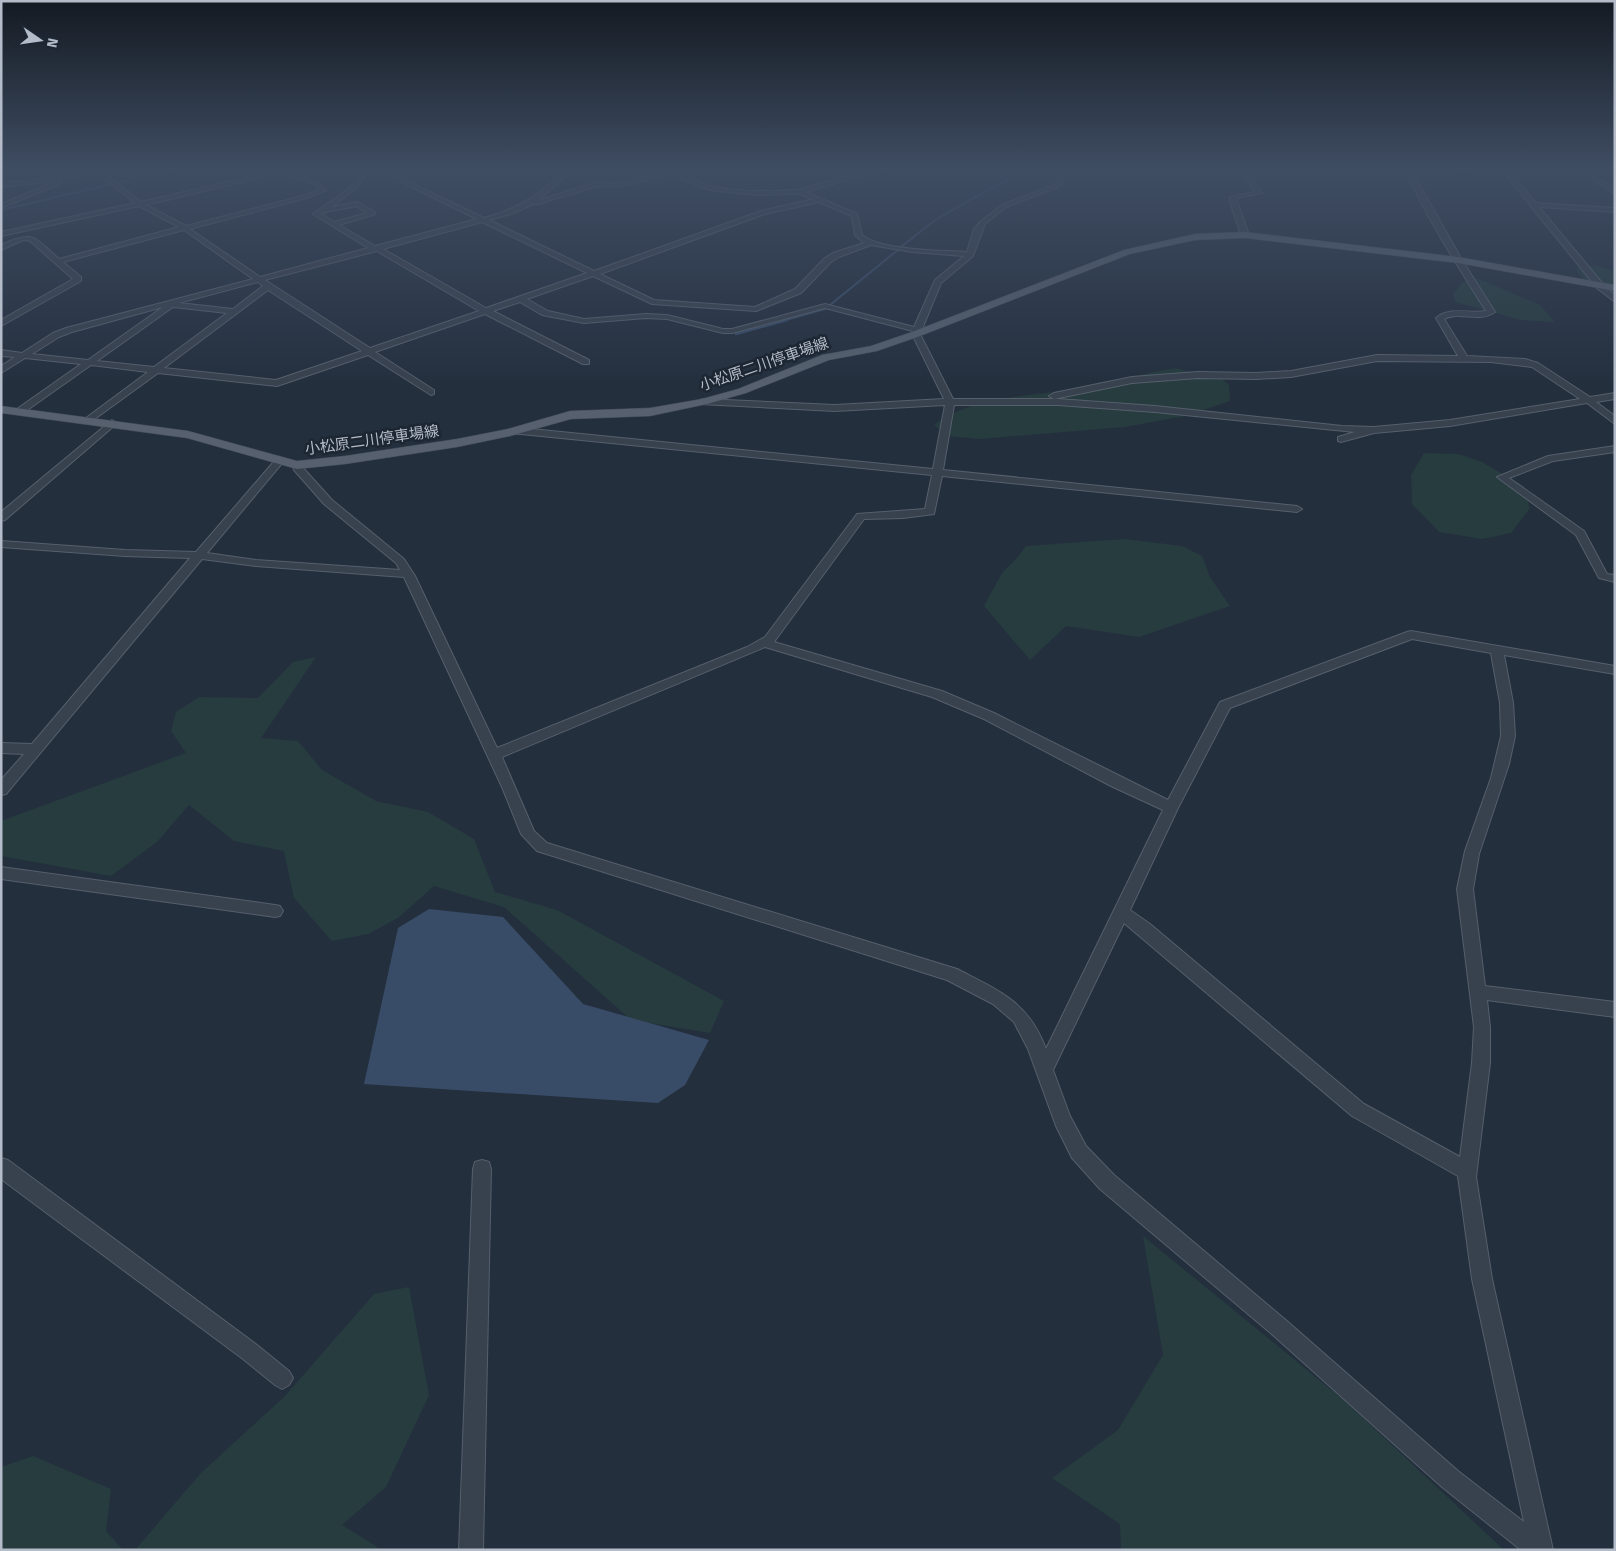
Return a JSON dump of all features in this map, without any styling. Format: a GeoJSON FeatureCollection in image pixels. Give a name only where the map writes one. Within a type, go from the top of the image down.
{"type":"FeatureCollection","features":[{"type":"Feature","properties":{"kind":"main road","name":"小松原二川停車場線"},"geometry":{"type":"LineString","coordinates":[[1,409],[188,435],[298,465],[457,443],[510,432],[570,415],[650,412],[703,402],[742,391],[826,357],[873,349],[1127,252],[1180,240]]}},
{"type":"Feature","properties":{"kind":"main road","name":"小松原二川停車場線"},"geometry":{"type":"LineString","coordinates":[[1291,240],[1458,260],[1615,288]]}},
{"type":"Feature","properties":{"kind":"street"},"geometry":{"type":"LineString","coordinates":[[1,248],[17,240]]}},
{"type":"Feature","properties":{"kind":"street"},"geometry":{"type":"LineString","coordinates":[[1,324],[78,280],[34,240]]}},
{"type":"Feature","properties":{"kind":"street"},"geometry":{"type":"LineString","coordinates":[[58,262],[141,240]]}},
{"type":"Feature","properties":{"kind":"street"},"geometry":{"type":"LineString","coordinates":[[201,240],[430,392]]}},
{"type":"Feature","properties":{"kind":"street"},"geometry":{"type":"LineString","coordinates":[[363,240],[484,310],[586,362]]}},
{"type":"Feature","properties":{"kind":"street"},"geometry":{"type":"LineString","coordinates":[[1,370],[56,335],[405,240]]}},
{"type":"Feature","properties":{"kind":"street"},"geometry":{"type":"LineString","coordinates":[[525,240],[652,302],[756,309],[798,291],[828,260],[836,255],[870,244]]}},
{"type":"Feature","properties":{"kind":"street"},"geometry":{"type":"LineString","coordinates":[[1,353],[274,383],[370,352],[484,310],[593,274],[685,240]]}},
{"type":"Feature","properties":{"kind":"street"},"geometry":{"type":"LineString","coordinates":[[863,240],[870,244],[894,248],[970,254]]}},
{"type":"Feature","properties":{"kind":"street"},"geometry":{"type":"LineString","coordinates":[[494,755],[764,643],[774,635],[861,516],[930,512],[939,471],[941,446],[950,402],[917,332],[938,282],[970,254],[974,240]]}},
{"type":"Feature","properties":{"kind":"street"},"geometry":{"type":"LineString","coordinates":[[1447,240],[1491,312],[1481,314],[1446,314],[1440,318],[1464,358]]}},
{"type":"Feature","properties":{"kind":"street"},"geometry":{"type":"LineString","coordinates":[[1563,240],[1600,286],[1615,300]]}},
{"type":"Feature","properties":{"kind":"street"},"geometry":{"type":"LineString","coordinates":[[90,420],[233,310],[268,286]]}},
{"type":"Feature","properties":{"kind":"street"},"geometry":{"type":"LineString","coordinates":[[519,298],[544,313],[584,320],[646,316],[666,317],[723,331],[732,331],[825,306],[917,332]]}},
{"type":"Feature","properties":{"kind":"street"},"geometry":{"type":"LineString","coordinates":[[20,411],[168,305],[233,310]]}},
{"type":"Feature","properties":{"kind":"street"},"geometry":{"type":"LineString","coordinates":[[1004,402],[1019,398],[1058,396],[1108,384],[1165,377],[1198,375],[1256,376],[1307,372],[1376,358],[1464,358],[1525,362],[1535,366],[1588,400],[1615,421]]}},
{"type":"Feature","properties":{"kind":"street"},"geometry":{"type":"LineString","coordinates":[[703,402],[834,408],[950,402],[1058,402],[1155,409],[1342,429],[1374,430],[1450,423],[1565,406],[1615,396]]}},
{"type":"Feature","properties":{"kind":"street"},"geometry":{"type":"LineString","coordinates":[[1,518],[112,423]]}},
{"type":"Feature","properties":{"kind":"street"},"geometry":{"type":"LineString","coordinates":[[1341,439],[1374,430]]}},
{"type":"Feature","properties":{"kind":"street"},"geometry":{"type":"LineString","coordinates":[[510,432],[521,431],[939,471],[1297,508]]}},
{"type":"Feature","properties":{"kind":"street"},"geometry":{"type":"LineString","coordinates":[[1615,449],[1551,458],[1502,476],[1580,532],[1603,576],[1615,579]]}},
{"type":"Feature","properties":{"kind":"street"},"geometry":{"type":"LineString","coordinates":[[1,790],[280,460]]}},
{"type":"Feature","properties":{"kind":"street"},"geometry":{"type":"LineString","coordinates":[[298,465],[299,470],[328,502],[400,561],[494,755],[528,834],[542,847],[951,974],[999,999],[1020,1018],[1036,1046],[1062,1120],[1079,1152],[1107,1182],[1281,1329],[1450,1478],[1540,1550]]}},
{"type":"Feature","properties":{"kind":"street"},"geometry":{"type":"LineString","coordinates":[[1,544],[125,553],[198,555],[256,563],[407,574]]}},
{"type":"Feature","properties":{"kind":"street"},"geometry":{"type":"LineString","coordinates":[[1045,1069],[1122,913],[1171,808],[1225,705],[1411,635],[1615,670]]}},
{"type":"Feature","properties":{"kind":"street"},"geometry":{"type":"LineString","coordinates":[[764,643],[937,694],[989,716],[1116,782],[1171,808]]}},
{"type":"Feature","properties":{"kind":"street"},"geometry":{"type":"LineString","coordinates":[[1496,649],[1504,678],[1508,714],[1508,738],[1498,777],[1474,850],[1472,851],[1465,889],[1482,1027],[1481,1063],[1467,1171],[1482,1278],[1540,1550]]}},
{"type":"Feature","properties":{"kind":"street"},"geometry":{"type":"LineString","coordinates":[[1,748],[34,749]]}},
{"type":"Feature","properties":{"kind":"street"},"geometry":{"type":"LineString","coordinates":[[1,873],[275,911]]}},
{"type":"Feature","properties":{"kind":"street"},"geometry":{"type":"LineString","coordinates":[[1122,913],[1152,936],[1358,1110],[1467,1171]]}},
{"type":"Feature","properties":{"kind":"street"},"geometry":{"type":"LineString","coordinates":[[1478,992],[1615,1010]]}},
{"type":"Feature","properties":{"kind":"street"},"geometry":{"type":"LineString","coordinates":[[1,1167],[243,1346],[282,1378]]}},
{"type":"Feature","properties":{"kind":"street"},"geometry":{"type":"LineString","coordinates":[[471,1550],[482,1169]]}},
{"type":"Feature","properties":{"kind":"green space"},"geometry":{"type":"Polygon","coordinates":[[[1580,265],[1598,266],[1615,271],[1615,301],[1587,284],[1576,270],[1580,265]]]}},
{"type":"Feature","properties":{"kind":"green space"},"geometry":{"type":"Polygon","coordinates":[[[1469,279],[1479,279],[1540,305],[1555,322],[1521,320],[1456,302],[1453,295],[1461,284],[1469,279]]]}},
{"type":"Feature","properties":{"kind":"green space"},"geometry":{"type":"Polygon","coordinates":[[[1175,368],[1222,379],[1229,385],[1230,401],[1185,416],[1125,427],[980,439],[948,436],[934,425],[963,409],[980,404],[1080,388],[1175,368]]]}},
{"type":"Feature","properties":{"kind":"green space"},"geometry":{"type":"Polygon","coordinates":[[[1424,453],[1458,454],[1482,462],[1522,485],[1530,508],[1511,533],[1482,539],[1439,532],[1412,504],[1411,475],[1424,453]]]}},
{"type":"Feature","properties":{"kind":"green space"},"geometry":{"type":"Polygon","coordinates":[[[1125,539],[1182,546],[1202,556],[1210,577],[1230,606],[1139,637],[1066,626],[1030,660],[984,606],[1002,573],[1026,546],[1125,539]]]}},
{"type":"Feature","properties":{"kind":"green space"},"geometry":{"type":"Polygon","coordinates":[[[316,657],[261,738],[298,741],[322,770],[376,801],[428,812],[474,839],[495,892],[557,910],[724,1001],[710,1033],[631,1020],[504,907],[434,886],[398,918],[368,934],[332,941],[294,898],[284,851],[234,841],[189,805],[157,842],[111,876],[1,856],[1,821],[186,753],[171,731],[176,712],[199,697],[258,698],[293,662],[316,657]]]}},
{"type":"Feature","properties":{"kind":"green space"},"geometry":{"type":"Polygon","coordinates":[[[1143,1236],[1345,1401],[1504,1550],[1121,1550],[1120,1524],[1052,1478],[1118,1430],[1163,1355],[1143,1236]]]}},
{"type":"Feature","properties":{"kind":"green space"},"geometry":{"type":"Polygon","coordinates":[[[409,1287],[429,1395],[386,1487],[342,1525],[376,1546],[378,1550],[135,1550],[200,1474],[285,1396],[374,1294],[409,1287]]]}},
{"type":"Feature","properties":{"kind":"green space"},"geometry":{"type":"Polygon","coordinates":[[[33,1456],[111,1489],[106,1531],[123,1550],[1,1550],[1,1467],[33,1456]]]}},
{"type":"Feature","properties":{"kind":"water"},"geometry":{"type":"Polygon","coordinates":[[[429,909],[503,917],[583,1004],[709,1040],[685,1085],[658,1103],[364,1084],[398,928],[429,909]]]}},
{"type":"Feature","properties":{"kind":"waterway"},"geometry":{"type":"LineString","coordinates":[[901,247],[909,240]]}},
{"type":"Feature","properties":{"kind":"waterway"},"geometry":{"type":"LineString","coordinates":[[830,305],[899,249]]}},
{"type":"Feature","properties":{"kind":"waterway"},"geometry":{"type":"LineString","coordinates":[[782,321],[825,309]]}},
{"type":"Feature","properties":{"kind":"waterway"},"geometry":{"type":"LineString","coordinates":[[736,334],[787,320]]}}]}
